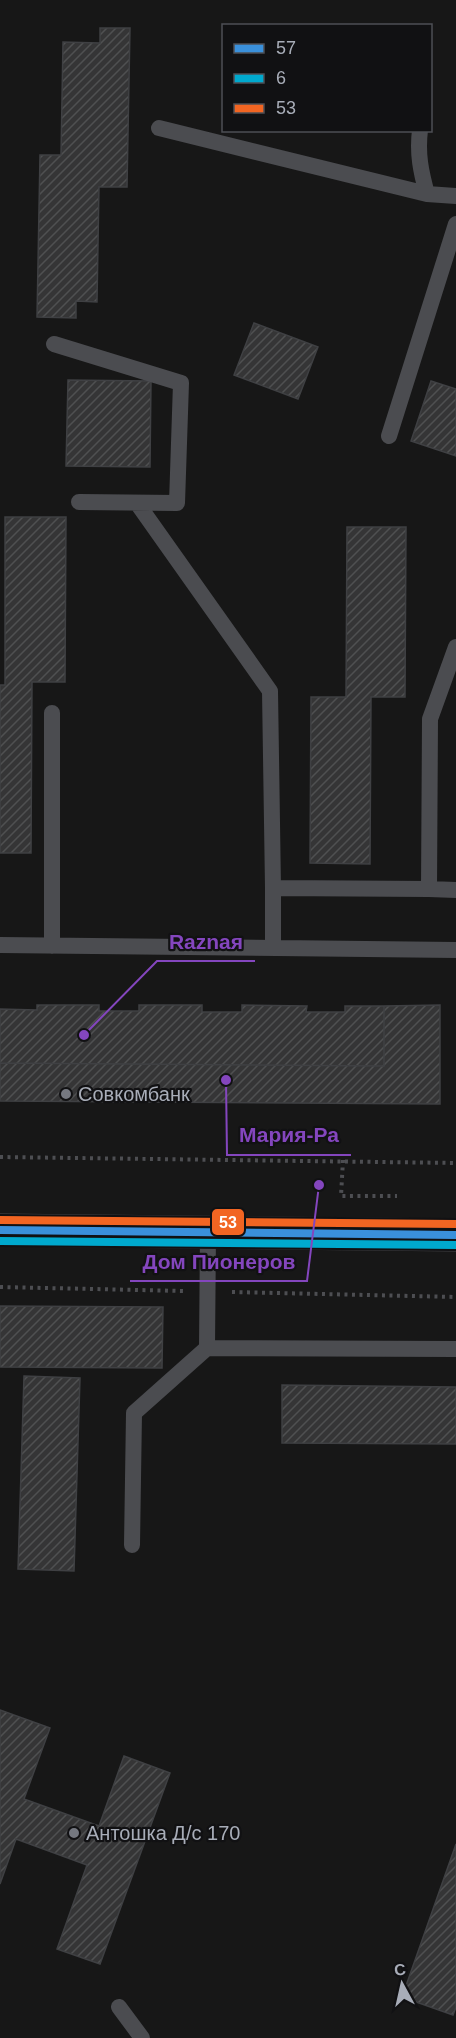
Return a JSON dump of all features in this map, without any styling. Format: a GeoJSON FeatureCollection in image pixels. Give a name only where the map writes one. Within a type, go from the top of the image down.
{"type":"FeatureCollection","features":[{"type":"Feature","properties":{"kind":"main road"},"geometry":{"type":"LineString","coordinates":[[0,1230],[456,1235]]}},
{"type":"Feature","properties":{"kind":"lane"},"geometry":{"type":"LineString","coordinates":[[159,128],[427,194],[456,196]]}},
{"type":"Feature","properties":{"kind":"lane"},"geometry":{"type":"LineString","coordinates":[[420,132],[419,159],[427,194]]}},
{"type":"Feature","properties":{"kind":"lane"},"geometry":{"type":"LineString","coordinates":[[389,436],[456,224]]}},
{"type":"Feature","properties":{"kind":"lane"},"geometry":{"type":"LineString","coordinates":[[54,344],[181,383],[177,502],[80,502]]}},
{"type":"Feature","properties":{"kind":"lane"},"geometry":{"type":"LineString","coordinates":[[137,502],[270,691],[273,948]]}},
{"type":"Feature","properties":{"kind":"lane"},"geometry":{"type":"LineString","coordinates":[[429,889],[430,719],[456,647]]}},
{"type":"Feature","properties":{"kind":"lane"},"geometry":{"type":"LineString","coordinates":[[52,713],[52,946]]}},
{"type":"Feature","properties":{"kind":"lane"},"geometry":{"type":"LineString","coordinates":[[273,888],[456,890]]}},
{"type":"Feature","properties":{"kind":"lane"},"geometry":{"type":"LineString","coordinates":[[0,945],[456,951]]}},
{"type":"Feature","properties":{"kind":"lane"},"geometry":{"type":"LineString","coordinates":[[207,1348],[208,1233]]}},
{"type":"Feature","properties":{"kind":"lane"},"geometry":{"type":"LineString","coordinates":[[132,1545],[134,1413],[207,1348],[456,1349]]}},
{"type":"Feature","properties":{"kind":"lane"},"geometry":{"type":"LineString","coordinates":[[118,2007],[142,2038]]}},
{"type":"Feature","properties":{"kind":"path"},"geometry":{"type":"LineString","coordinates":[[0,1157],[456,1163]]}},
{"type":"Feature","properties":{"kind":"path"},"geometry":{"type":"LineString","coordinates":[[343,1160],[341,1196],[397,1196]]}},
{"type":"Feature","properties":{"kind":"building"},"geometry":{"type":"Polygon","coordinates":[[[100,28],[130,28],[127,187],[99,187],[97,302],[76,301],[76,318],[37,317],[40,155],[61,155],[63,42],[100,43],[100,28]]]}},
{"type":"Feature","properties":{"kind":"building"},"geometry":{"type":"Polygon","coordinates":[[[254,323],[318,347],[298,399],[234,375],[254,323]]]}},
{"type":"Feature","properties":{"kind":"building"},"geometry":{"type":"Polygon","coordinates":[[[68,380],[151,381],[150,467],[66,466],[68,380]]]}},
{"type":"Feature","properties":{"kind":"building"},"geometry":{"type":"Polygon","coordinates":[[[431,381],[456,389],[456,456],[411,441],[431,381]]]}},
{"type":"Feature","properties":{"kind":"building"},"geometry":{"type":"Polygon","coordinates":[[[5,517],[66,517],[65,682],[32,682],[31,853],[0,853],[0,685],[5,685],[5,517]]]}},
{"type":"Feature","properties":{"kind":"building"},"geometry":{"type":"Polygon","coordinates":[[[347,527],[406,527],[405,697],[371,697],[370,864],[310,863],[311,697],[346,697],[347,527]]]}},
{"type":"Feature","properties":{"kind":"building"},"geometry":{"type":"Polygon","coordinates":[[[37,1005],[99,1005],[99,1011],[139,1011],[139,1005],[202,1005],[202,1012],[242,1012],[242,1005],[307,1006],[306,1012],[345,1012],[345,1006],[384,1006],[384,1066],[0,1063],[0,1009],[37,1010],[37,1005]]]}},
{"type":"Feature","properties":{"kind":"building"},"geometry":{"type":"Polygon","coordinates":[[[440,1005],[440,1104],[0,1101],[0,1063],[384,1066],[384,1006],[440,1005]]]}},
{"type":"Feature","properties":{"kind":"building"},"geometry":{"type":"Polygon","coordinates":[[[0,1306],[163,1307],[162,1368],[0,1367],[0,1306]]]}},
{"type":"Feature","properties":{"kind":"building"},"geometry":{"type":"Polygon","coordinates":[[[24,1376],[80,1378],[74,1571],[18,1569],[24,1376]]]}},
{"type":"Feature","properties":{"kind":"building"},"geometry":{"type":"Polygon","coordinates":[[[282,1385],[456,1387],[456,1444],[282,1443],[282,1385]]]}},
{"type":"Feature","properties":{"kind":"building","name":"Антошка Д/с 170"},"geometry":{"type":"Polygon","coordinates":[[[0,1710],[50,1728],[24,1799],[99,1826],[124,1756],[170,1773],[100,1964],[57,1949],[87,1865],[16,1839],[0,1884],[0,1710]]]}},
{"type":"Feature","properties":{"kind":"building"},"geometry":{"type":"Polygon","coordinates":[[[456,1844],[456,2007],[453,2015],[402,1997],[456,1844]]]}},
{"type":"Feature","properties":{"kind":"transit line","name":"53"},"geometry":{"type":"LineString","coordinates":[[0,1220],[456,1224]]}},
{"type":"Feature","properties":{"kind":"transit line","name":"57"},"geometry":{"type":"LineString","coordinates":[[0,1230],[456,1235]]}},
{"type":"Feature","properties":{"kind":"transit line","name":"6"},"geometry":{"type":"LineString","coordinates":[[0,1241],[456,1245]]}},
{"type":"Feature","properties":{"kind":"place","name":"Raznaя"},"geometry":{"type":"Point","coordinates":[84,1035]}},
{"type":"Feature","properties":{"kind":"place","name":"Мария-Ра"},"geometry":{"type":"Point","coordinates":[226,1080]}},
{"type":"Feature","properties":{"kind":"place","name":"Совкомбанк"},"geometry":{"type":"Point","coordinates":[66,1094]}},
{"type":"Feature","properties":{"kind":"place","name":"Дом Пионеров"},"geometry":{"type":"Point","coordinates":[319,1185]}},
{"type":"Feature","properties":{"kind":"place","name":"Антошка Д/с 170"},"geometry":{"type":"Point","coordinates":[74,1833]}}]}
